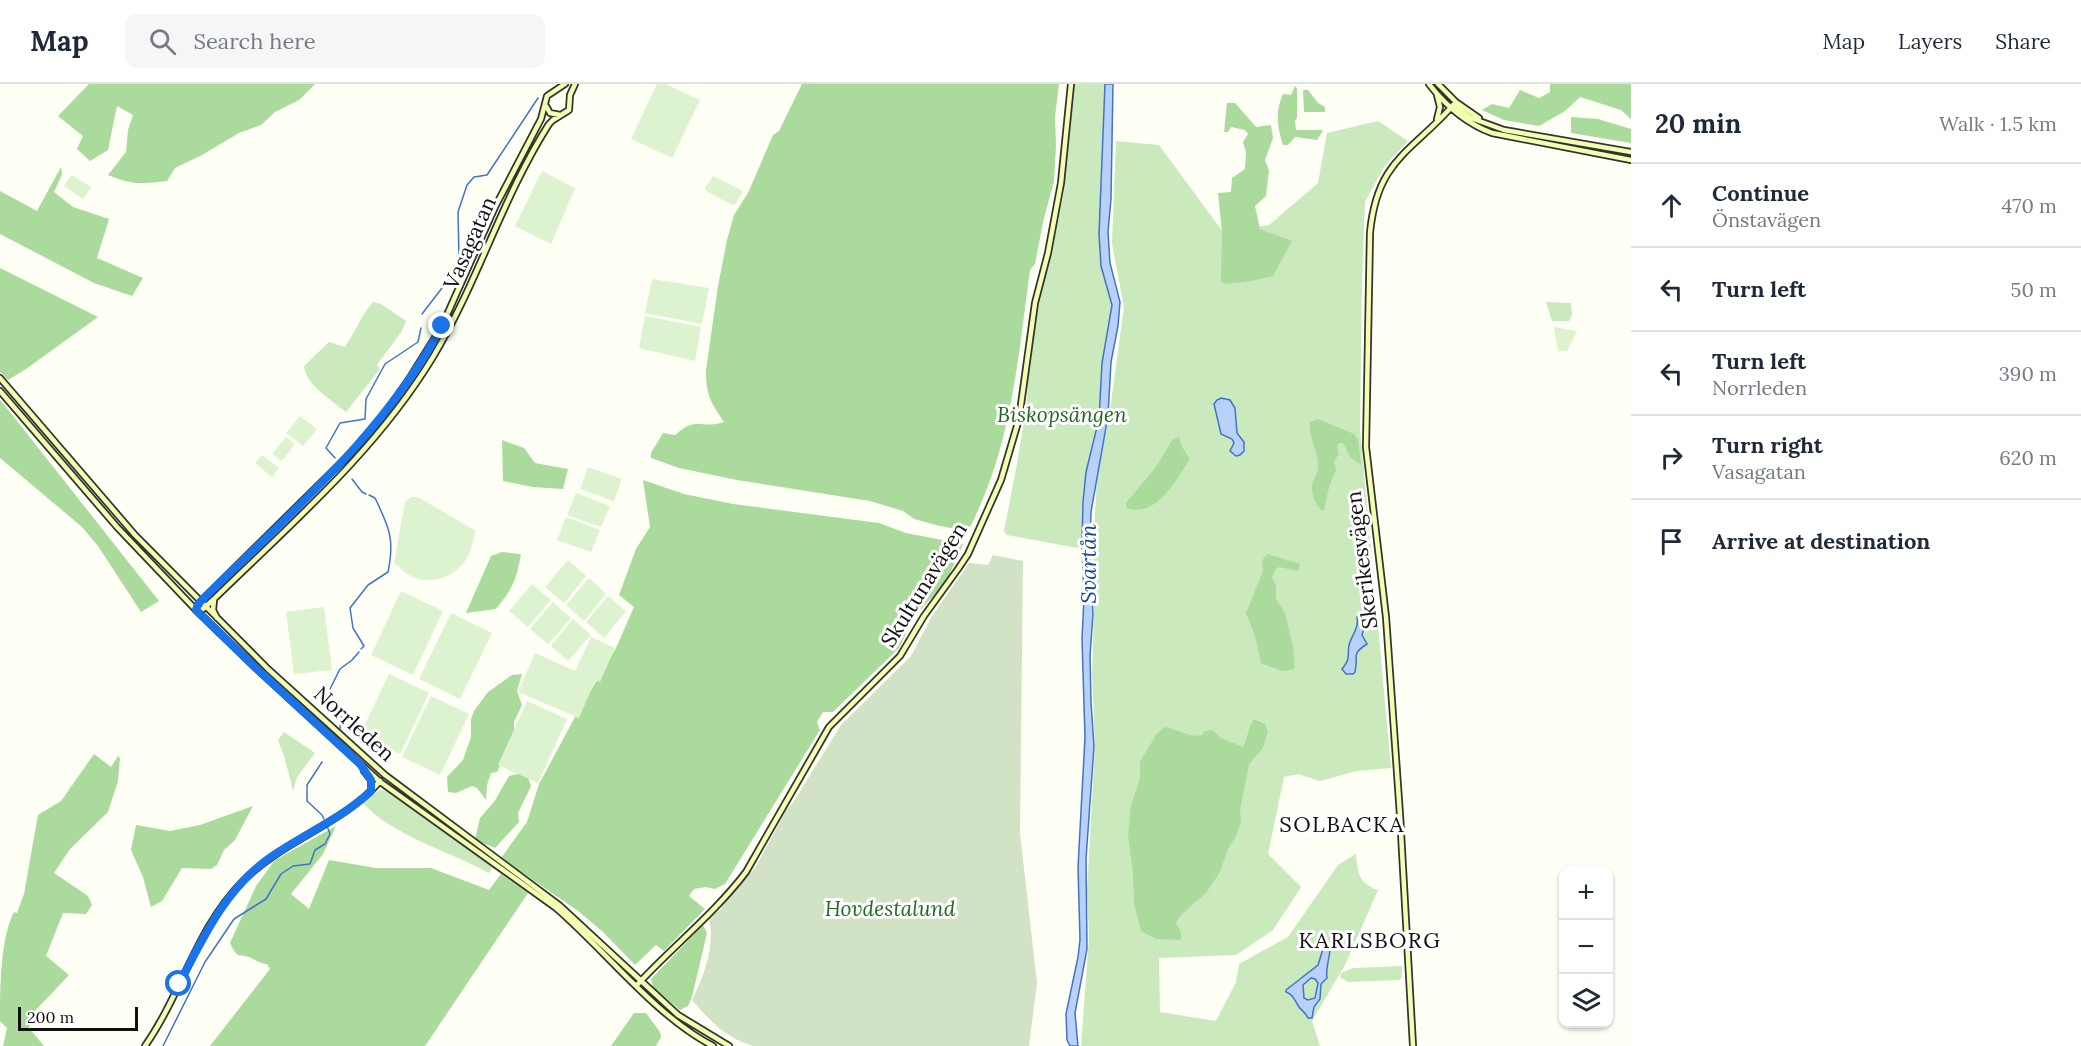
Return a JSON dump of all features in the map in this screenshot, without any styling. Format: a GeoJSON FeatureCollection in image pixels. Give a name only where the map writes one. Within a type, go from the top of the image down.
{"type":"FeatureCollection","features":[{"type":"Feature","properties":{"kind":"street"},"geometry":{"type":"LineString","coordinates":[[565,84],[549,94],[545,103],[550,113],[562,115],[568,110],[575,84]]}},
{"type":"Feature","properties":{"kind":"street","name":"Skultunavägen"},"geometry":{"type":"LineString","coordinates":[[639,983],[705,920],[739,881],[828,728],[900,656],[924,615],[946,588],[968,554],[1000,480],[1019,419],[1035,303],[1048,253],[1061,183],[1071,84]]}},
{"type":"Feature","properties":{"kind":"street"},"geometry":{"type":"LineString","coordinates":[[1430,84],[1436,92],[1483,130],[1503,137],[1631,160]]}},
{"type":"Feature","properties":{"kind":"street"},"geometry":{"type":"LineString","coordinates":[[1437,84],[1453,105],[1483,122],[1504,130],[1631,152]]}},
{"type":"Feature","properties":{"kind":"street"},"geometry":{"type":"LineString","coordinates":[[556,91],[565,93],[570,101]]}},
{"type":"Feature","properties":{"kind":"street"},"geometry":{"type":"LineString","coordinates":[[1436,92],[1440,107],[1437,121]]}},
{"type":"Feature","properties":{"kind":"street","name":"Vasagatan"},"geometry":{"type":"LineString","coordinates":[[196,610],[200,602],[354,450],[409,380],[442,326],[500,198],[539,125],[545,103]]}},
{"type":"Feature","properties":{"kind":"street","name":"Skerikesvägen"},"geometry":{"type":"LineString","coordinates":[[1413,1046],[1384,596],[1366,447],[1370,233],[1376,196],[1388,171],[1453,105]]}},
{"type":"Feature","properties":{"kind":"street","name":"Vasagatan"},"geometry":{"type":"LineString","coordinates":[[205,608],[361,454],[413,388],[444,339],[519,177],[549,124],[562,115]]}},
{"type":"Feature","properties":{"kind":"street","name":"Norrleden"},"geometry":{"type":"LineString","coordinates":[[0,378],[95,491],[205,608],[282,682],[385,775],[559,905],[639,983],[664,1011],[713,1046]]}},
{"type":"Feature","properties":{"kind":"street","name":"Norrleden"},"geometry":{"type":"LineString","coordinates":[[0,391],[117,527],[196,610],[360,764],[389,788],[556,908],[678,1015],[729,1046]]}},
{"type":"Feature","properties":{"kind":"street"},"geometry":{"type":"LineString","coordinates":[[194,596],[209,593]]}},
{"type":"Feature","properties":{"kind":"street"},"geometry":{"type":"LineString","coordinates":[[214,599],[213,610],[218,621]]}},
{"type":"Feature","properties":{"kind":"street"},"geometry":{"type":"LineString","coordinates":[[196,610],[205,608]]}},
{"type":"Feature","properties":{"kind":"street"},"geometry":{"type":"LineString","coordinates":[[360,764],[371,780],[371,791]]}},
{"type":"Feature","properties":{"kind":"street"},"geometry":{"type":"LineString","coordinates":[[145,1046],[163,1018],[205,933],[231,894],[267,859],[357,804],[385,775]]}},
{"type":"Feature","properties":{"kind":"street"},"geometry":{"type":"LineString","coordinates":[[371,791],[382,787],[389,788]]}},
{"type":"Feature","properties":{"kind":"green space"},"geometry":{"type":"Polygon","coordinates":[[[89,84],[315,84],[299,100],[275,112],[261,125],[239,133],[175,168],[167,181],[143,183],[124,181],[108,175],[126,152],[128,130],[133,115],[117,106],[108,150],[90,161],[77,149],[83,136],[58,116],[89,84]]]}},
{"type":"Feature","properties":{"kind":"green space"},"geometry":{"type":"Polygon","coordinates":[[[657,84],[665,84],[700,100],[672,158],[631,139],[657,84]]]}},
{"type":"Feature","properties":{"kind":"green space"},"geometry":{"type":"Polygon","coordinates":[[[802,84],[1059,84],[1055,117],[1054,181],[1035,264],[1030,270],[1011,404],[994,469],[983,500],[968,531],[914,519],[903,511],[870,501],[737,480],[679,468],[651,458],[651,453],[663,433],[675,435],[694,424],[709,425],[724,422],[710,398],[706,370],[727,240],[734,215],[748,193],[773,135],[779,131],[802,84]]]}},
{"type":"Feature","properties":{"kind":"green space","name":"Biskopsängen"},"geometry":{"type":"Polygon","coordinates":[[[1073,84],[1105,84],[1099,234],[1101,266],[1112,305],[1102,363],[1099,419],[1086,472],[1082,545],[1078,548],[1007,535],[1004,531],[1026,410],[1030,353],[1064,191],[1073,84]]]}},
{"type":"Feature","properties":{"kind":"green space"},"geometry":{"type":"Polygon","coordinates":[[[1550,84],[1631,84],[1631,119],[1621,110],[1580,97],[1565,111],[1539,126],[1504,120],[1482,110],[1492,104],[1509,108],[1520,90],[1539,98],[1550,92],[1550,84]]]}},
{"type":"Feature","properties":{"kind":"green space"},"geometry":{"type":"Polygon","coordinates":[[[1295,86],[1297,88],[1296,130],[1323,130],[1317,140],[1295,137],[1288,145],[1283,145],[1278,125],[1279,107],[1283,94],[1291,95],[1295,86]]]}},
{"type":"Feature","properties":{"kind":"green space"},"geometry":{"type":"Polygon","coordinates":[[[1303,90],[1308,90],[1318,103],[1325,107],[1325,112],[1304,112],[1303,90]]]}},
{"type":"Feature","properties":{"kind":"green space"},"geometry":{"type":"Polygon","coordinates":[[[1227,103],[1235,103],[1256,127],[1271,125],[1273,138],[1265,160],[1269,170],[1266,196],[1255,206],[1260,229],[1292,241],[1273,276],[1225,284],[1221,281],[1222,232],[1218,193],[1231,192],[1232,178],[1245,169],[1246,152],[1243,142],[1248,134],[1245,130],[1231,127],[1228,132],[1224,132],[1227,103]]]}},
{"type":"Feature","properties":{"kind":"green space"},"geometry":{"type":"Polygon","coordinates":[[[1571,117],[1598,119],[1631,129],[1631,143],[1571,133],[1571,117]]]}},
{"type":"Feature","properties":{"kind":"green space"},"geometry":{"type":"Polygon","coordinates":[[[1378,121],[1408,141],[1384,167],[1365,202],[1362,281],[1360,429],[1391,768],[1357,771],[1320,781],[1298,774],[1284,777],[1268,854],[1301,887],[1273,930],[1236,955],[1159,958],[1160,1012],[1216,1021],[1236,982],[1239,964],[1288,937],[1338,865],[1356,854],[1357,867],[1363,881],[1378,890],[1345,965],[1312,1021],[1320,1046],[1081,1046],[1089,938],[1087,891],[1095,745],[1092,674],[1094,613],[1092,566],[1097,477],[1109,417],[1124,307],[1112,244],[1116,141],[1159,145],[1223,232],[1269,225],[1318,183],[1327,133],[1378,121]]]}},
{"type":"Feature","properties":{"kind":"green space"},"geometry":{"type":"Polygon","coordinates":[[[61,167],[62,174],[54,192],[73,207],[109,219],[97,258],[143,278],[132,296],[94,283],[0,234],[0,191],[37,211],[61,167]]]}},
{"type":"Feature","properties":{"kind":"green space"},"geometry":{"type":"Polygon","coordinates":[[[542,171],[575,188],[551,244],[515,226],[542,171]]]}},
{"type":"Feature","properties":{"kind":"green space"},"geometry":{"type":"Polygon","coordinates":[[[72,175],[91,187],[83,199],[64,186],[72,175]]]}},
{"type":"Feature","properties":{"kind":"green space"},"geometry":{"type":"Polygon","coordinates":[[[713,176],[741,190],[742,193],[736,204],[732,205],[706,191],[705,188],[713,176]]]}},
{"type":"Feature","properties":{"kind":"green space"},"geometry":{"type":"Polygon","coordinates":[[[0,268],[98,317],[8,380],[0,372],[0,268]]]}},
{"type":"Feature","properties":{"kind":"green space"},"geometry":{"type":"Polygon","coordinates":[[[652,279],[709,288],[702,324],[645,313],[652,279]]]}},
{"type":"Feature","properties":{"kind":"green space"},"geometry":{"type":"Polygon","coordinates":[[[373,302],[381,304],[406,321],[402,331],[377,365],[380,369],[346,412],[314,386],[304,366],[329,342],[345,347],[373,302]]]}},
{"type":"Feature","properties":{"kind":"green space"},"geometry":{"type":"Polygon","coordinates":[[[1546,302],[1571,303],[1572,315],[1569,321],[1552,321],[1546,302]]]}},
{"type":"Feature","properties":{"kind":"green space"},"geometry":{"type":"Polygon","coordinates":[[[645,316],[701,327],[695,361],[639,348],[645,316]]]}},
{"type":"Feature","properties":{"kind":"green space"},"geometry":{"type":"Polygon","coordinates":[[[1554,327],[1577,331],[1567,351],[1558,351],[1554,327]]]}},
{"type":"Feature","properties":{"kind":"green space"},"geometry":{"type":"Polygon","coordinates":[[[0,400],[159,601],[141,612],[98,546],[82,527],[0,458],[0,400]]]}},
{"type":"Feature","properties":{"kind":"green space"},"geometry":{"type":"Polygon","coordinates":[[[300,416],[317,429],[303,446],[286,433],[300,416]]]}},
{"type":"Feature","properties":{"kind":"green space"},"geometry":{"type":"Polygon","coordinates":[[[1318,419],[1354,434],[1358,439],[1361,464],[1351,458],[1343,443],[1339,443],[1337,447],[1339,454],[1334,461],[1336,470],[1322,511],[1314,500],[1312,489],[1318,462],[1310,422],[1318,419]]]}},
{"type":"Feature","properties":{"kind":"green space"},"geometry":{"type":"Polygon","coordinates":[[[286,437],[295,444],[282,461],[272,454],[286,437]]]}},
{"type":"Feature","properties":{"kind":"green space"},"geometry":{"type":"Polygon","coordinates":[[[1179,437],[1190,459],[1172,486],[1165,495],[1148,508],[1138,510],[1127,508],[1126,503],[1156,467],[1172,440],[1179,437]]]}},
{"type":"Feature","properties":{"kind":"green space"},"geometry":{"type":"Polygon","coordinates":[[[502,440],[524,448],[535,463],[568,469],[563,489],[533,487],[503,481],[502,440]]]}},
{"type":"Feature","properties":{"kind":"green space"},"geometry":{"type":"Polygon","coordinates":[[[262,455],[279,468],[272,477],[255,463],[262,455]]]}},
{"type":"Feature","properties":{"kind":"green space"},"geometry":{"type":"Polygon","coordinates":[[[588,467],[622,479],[614,501],[580,489],[588,467]]]}},
{"type":"Feature","properties":{"kind":"green space"},"geometry":{"type":"Polygon","coordinates":[[[643,480],[684,494],[733,504],[879,523],[906,533],[963,544],[946,582],[914,617],[899,648],[833,712],[823,712],[817,722],[820,730],[725,884],[715,889],[706,887],[694,889],[689,896],[705,909],[664,951],[656,945],[635,965],[603,932],[578,911],[501,858],[527,822],[539,784],[616,648],[634,607],[619,595],[636,549],[650,527],[643,480]]]}},
{"type":"Feature","properties":{"kind":"green space"},"geometry":{"type":"Polygon","coordinates":[[[576,493],[610,506],[601,527],[567,515],[576,493]]]}},
{"type":"Feature","properties":{"kind":"green space"},"geometry":{"type":"Polygon","coordinates":[[[411,497],[418,497],[476,531],[467,558],[456,571],[449,575],[425,580],[407,574],[394,563],[405,502],[411,497]]]}},
{"type":"Feature","properties":{"kind":"green space"},"geometry":{"type":"Polygon","coordinates":[[[566,517],[600,530],[591,552],[557,540],[566,517]]]}},
{"type":"Feature","properties":{"kind":"green space"},"geometry":{"type":"Polygon","coordinates":[[[502,552],[521,554],[510,589],[496,609],[466,613],[491,556],[502,552]]]}},
{"type":"Feature","properties":{"kind":"green space"},"geometry":{"type":"Polygon","coordinates":[[[1268,554],[1300,564],[1298,571],[1279,567],[1272,577],[1276,586],[1276,599],[1285,613],[1293,647],[1295,669],[1282,671],[1261,663],[1255,636],[1246,613],[1263,571],[1264,557],[1268,554]]]}},
{"type":"Feature","properties":{"kind":"green space","name":"Hovdestalund"},"geometry":{"type":"Polygon","coordinates":[[[993,555],[1023,561],[1020,833],[1037,983],[1029,1046],[753,1046],[743,1043],[712,1022],[692,1000],[708,960],[711,939],[709,918],[720,910],[735,889],[755,868],[787,809],[841,725],[911,656],[932,616],[969,563],[988,565],[993,555]]]}},
{"type":"Feature","properties":{"kind":"green space"},"geometry":{"type":"Polygon","coordinates":[[[568,560],[586,576],[564,603],[545,587],[568,560]]]}},
{"type":"Feature","properties":{"kind":"green space"},"geometry":{"type":"Polygon","coordinates":[[[589,578],[606,594],[584,621],[566,605],[589,578]]]}},
{"type":"Feature","properties":{"kind":"green space"},"geometry":{"type":"Polygon","coordinates":[[[532,584],[551,600],[528,627],[509,611],[532,584]]]}},
{"type":"Feature","properties":{"kind":"green space"},"geometry":{"type":"Polygon","coordinates":[[[401,591],[443,611],[413,675],[371,655],[401,591]]]}},
{"type":"Feature","properties":{"kind":"green space"},"geometry":{"type":"Polygon","coordinates":[[[608,596],[626,611],[604,638],[586,622],[608,596]]]}},
{"type":"Feature","properties":{"kind":"green space"},"geometry":{"type":"Polygon","coordinates":[[[553,602],[571,618],[548,644],[530,629],[553,602]]]}},
{"type":"Feature","properties":{"kind":"green space"},"geometry":{"type":"Polygon","coordinates":[[[324,607],[332,670],[294,674],[286,612],[324,607]]]}},
{"type":"Feature","properties":{"kind":"green space"},"geometry":{"type":"Polygon","coordinates":[[[451,613],[492,633],[460,699],[419,679],[451,613]]]}},
{"type":"Feature","properties":{"kind":"green space"},"geometry":{"type":"Polygon","coordinates":[[[573,619],[591,635],[568,661],[551,646],[573,619]]]}},
{"type":"Feature","properties":{"kind":"green space"},"geometry":{"type":"Polygon","coordinates":[[[591,637],[615,648],[600,682],[595,681],[579,718],[518,692],[535,653],[575,671],[591,637]]]}},
{"type":"Feature","properties":{"kind":"green space"},"geometry":{"type":"Polygon","coordinates":[[[389,674],[429,693],[400,754],[360,735],[389,674]]]}},
{"type":"Feature","properties":{"kind":"green space"},"geometry":{"type":"Polygon","coordinates":[[[522,674],[517,691],[522,705],[514,722],[514,736],[497,772],[491,773],[486,800],[477,788],[472,786],[456,793],[448,792],[447,777],[463,760],[471,737],[471,719],[474,711],[488,692],[512,675],[522,674]]]}},
{"type":"Feature","properties":{"kind":"green space"},"geometry":{"type":"Polygon","coordinates":[[[431,696],[469,714],[440,775],[402,757],[431,696]]]}},
{"type":"Feature","properties":{"kind":"green space"},"geometry":{"type":"Polygon","coordinates":[[[527,701],[567,719],[538,783],[498,765],[527,701]]]}},
{"type":"Feature","properties":{"kind":"green space"},"geometry":{"type":"Polygon","coordinates":[[[1254,719],[1265,724],[1268,731],[1263,748],[1249,764],[1240,810],[1241,822],[1220,872],[1206,893],[1180,916],[1176,923],[1181,933],[1181,940],[1156,939],[1141,931],[1134,904],[1128,835],[1131,805],[1140,778],[1140,762],[1156,735],[1164,727],[1192,736],[1202,735],[1205,731],[1212,730],[1221,738],[1243,747],[1254,719]]]}},
{"type":"Feature","properties":{"kind":"green space"},"geometry":{"type":"Polygon","coordinates":[[[284,732],[315,753],[297,777],[293,791],[278,740],[284,732]]]}},
{"type":"Feature","properties":{"kind":"green space"},"geometry":{"type":"Polygon","coordinates":[[[94,754],[111,767],[118,756],[120,758],[118,781],[108,812],[70,849],[54,873],[88,896],[92,905],[86,914],[63,913],[46,956],[69,975],[33,1013],[29,1028],[44,1046],[3,1046],[7,1028],[0,1021],[3,950],[9,923],[14,912],[17,913],[24,894],[38,815],[61,801],[94,754]]]}},
{"type":"Feature","properties":{"kind":"green space"},"geometry":{"type":"Polygon","coordinates":[[[526,772],[531,786],[518,813],[519,822],[495,848],[475,840],[480,818],[494,802],[509,776],[526,772]]]}},
{"type":"Feature","properties":{"kind":"green space"},"geometry":{"type":"Polygon","coordinates":[[[379,790],[387,791],[494,866],[489,873],[388,824],[362,802],[379,790]]]}},
{"type":"Feature","properties":{"kind":"green space"},"geometry":{"type":"Polygon","coordinates":[[[253,806],[235,840],[224,850],[217,865],[211,869],[182,868],[162,901],[151,907],[143,877],[131,850],[136,825],[170,831],[200,825],[253,806]]]}},
{"type":"Feature","properties":{"kind":"green space"},"geometry":{"type":"Polygon","coordinates":[[[336,826],[323,854],[291,894],[309,909],[329,860],[376,868],[431,868],[489,890],[501,874],[528,893],[425,1046],[210,1046],[270,969],[267,964],[238,955],[230,943],[256,886],[275,860],[336,826]]]}},
{"type":"Feature","properties":{"kind":"green space"},"geometry":{"type":"Polygon","coordinates":[[[703,925],[707,933],[692,997],[688,1006],[680,1010],[653,987],[651,979],[703,925]]]}},
{"type":"Feature","properties":{"kind":"green space"},"geometry":{"type":"Polygon","coordinates":[[[1402,966],[1400,980],[1348,982],[1340,977],[1341,973],[1353,968],[1402,966]]]}},
{"type":"Feature","properties":{"kind":"green space"},"geometry":{"type":"Polygon","coordinates":[[[634,1013],[646,1013],[660,1032],[661,1037],[656,1046],[611,1046],[634,1013]]]}},
{"type":"Feature","properties":{"kind":"water","name":"Svartån"},"geometry":{"type":"Polygon","coordinates":[[[1105,84],[1113,84],[1111,199],[1108,232],[1110,263],[1120,302],[1111,362],[1108,416],[1091,512],[1090,561],[1093,614],[1090,656],[1094,746],[1086,859],[1087,949],[1075,1013],[1078,1046],[1070,1046],[1067,1040],[1066,1014],[1080,940],[1078,867],[1085,737],[1082,639],[1083,502],[1086,472],[1099,419],[1102,363],[1112,305],[1101,266],[1099,234],[1105,84]]]}},
{"type":"Feature","properties":{"kind":"water"},"geometry":{"type":"Polygon","coordinates":[[[1221,398],[1230,400],[1235,408],[1237,433],[1244,442],[1244,451],[1240,455],[1236,456],[1230,451],[1234,443],[1232,439],[1221,434],[1214,404],[1221,398]]]}},
{"type":"Feature","properties":{"kind":"water"},"geometry":{"type":"Polygon","coordinates":[[[1359,615],[1367,617],[1362,635],[1367,644],[1357,653],[1355,672],[1346,674],[1342,669],[1348,660],[1349,645],[1359,615]]]}},
{"type":"Feature","properties":{"kind":"water"},"geometry":{"type":"Polygon","coordinates":[[[1330,945],[1327,978],[1321,984],[1320,999],[1314,1007],[1312,1018],[1308,1018],[1286,990],[1318,965],[1323,949],[1330,945]],[[1311,978],[1303,985],[1304,998],[1308,1000],[1315,998],[1318,983],[1311,978]]]}},
{"type":"Feature","properties":{"kind":"waterway"},"geometry":{"type":"LineString","coordinates":[[422,314],[452,275],[459,259],[458,212],[467,185],[474,177],[487,175],[538,98]]}},
{"type":"Feature","properties":{"kind":"waterway"},"geometry":{"type":"LineString","coordinates":[[335,458],[326,448],[340,423],[365,419],[366,399],[385,364],[418,342],[421,328]]}},
{"type":"Feature","properties":{"kind":"waterway"},"geometry":{"type":"LineString","coordinates":[[352,479],[366,494]]}},
{"type":"Feature","properties":{"kind":"waterway"},"geometry":{"type":"LineString","coordinates":[[361,649],[364,646],[353,628],[350,608],[368,585],[388,572],[391,551],[391,542],[384,517],[375,498],[369,495]]}},
{"type":"Feature","properties":{"kind":"waterway"},"geometry":{"type":"LineString","coordinates":[[340,729],[341,716],[330,689],[340,669],[359,652]]}},
{"type":"Feature","properties":{"kind":"waterway"},"geometry":{"type":"LineString","coordinates":[[322,762],[307,785],[307,801],[324,819]]}},
{"type":"Feature","properties":{"kind":"waterway"},"geometry":{"type":"LineString","coordinates":[[163,1046],[205,962],[234,919],[266,899],[281,874],[293,866],[310,864],[315,850],[325,844],[330,834],[327,826]]}},
{"type":"Feature","properties":{"kind":"district","name":"SOLBACKA"},"geometry":{"type":"Point","coordinates":[1342,824]}},
{"type":"Feature","properties":{"kind":"district","name":"KARLSBORG"},"geometry":{"type":"Point","coordinates":[1370,940]}},
{"type":"Feature","properties":{"kind":"route"},"geometry":{"type":"LineString","coordinates":[[179,984],[216,914],[242,882],[267,859],[357,804],[371,791],[371,780],[360,764],[224,638],[196,610],[198,604],[354,450],[409,380],[442,326]]}}]}
